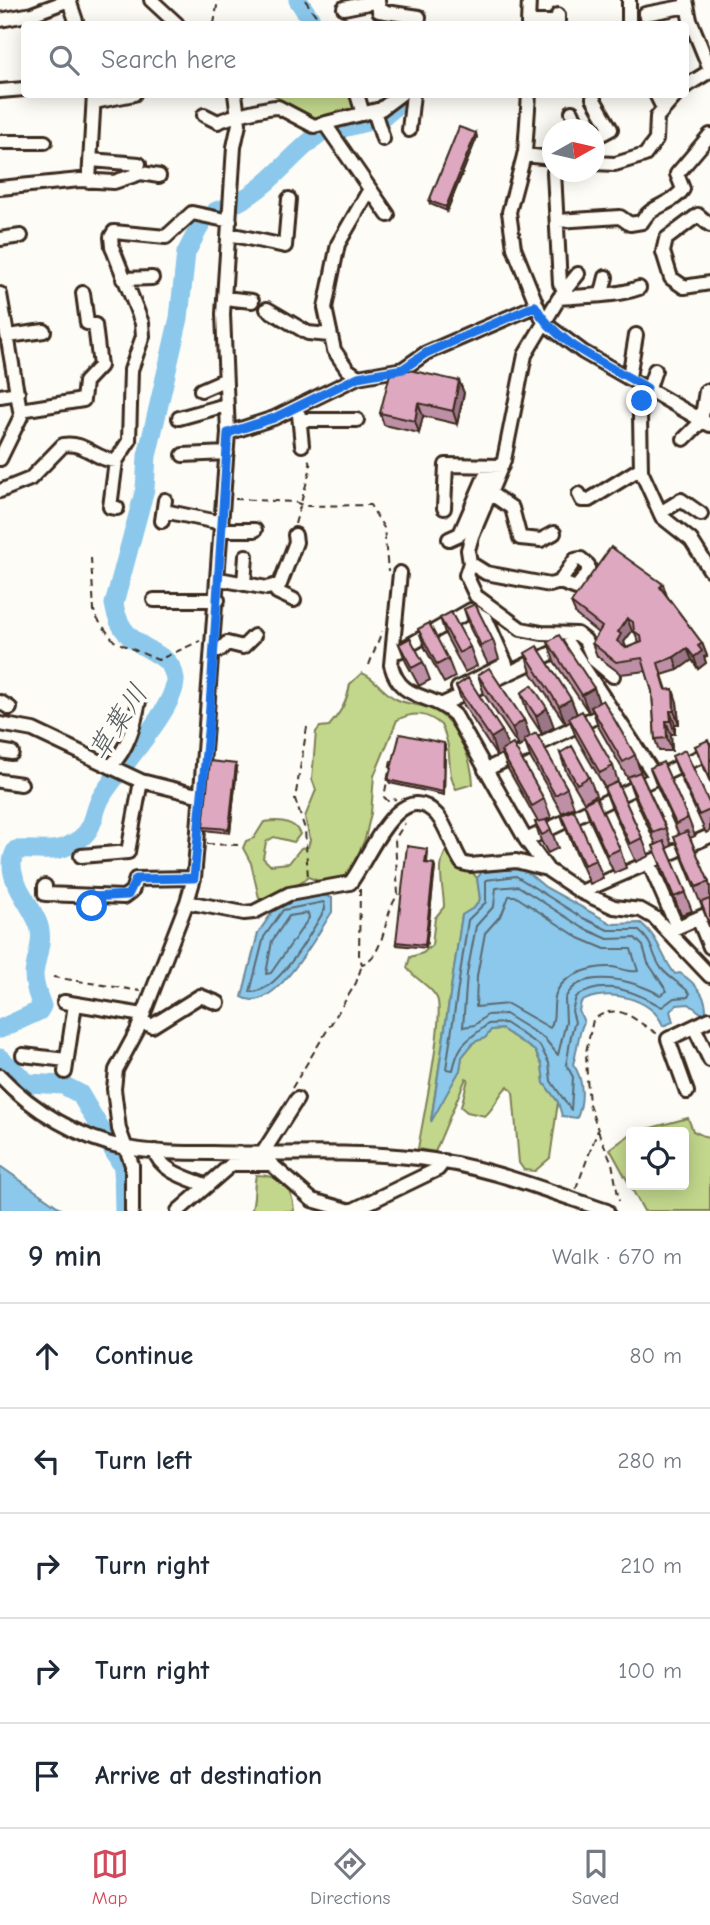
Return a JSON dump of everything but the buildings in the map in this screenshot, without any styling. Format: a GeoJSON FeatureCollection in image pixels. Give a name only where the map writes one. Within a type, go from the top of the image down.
{"type":"FeatureCollection","features":[{"type":"Feature","properties":{"kind":"street"},"geometry":{"type":"LineString","coordinates":[[0,20],[32,14],[69,0],[77,21]]}},
{"type":"Feature","properties":{"kind":"street"},"geometry":{"type":"LineString","coordinates":[[150,0],[174,21]]}},
{"type":"Feature","properties":{"kind":"street"},"geometry":{"type":"LineString","coordinates":[[528,0],[528,21]]}},
{"type":"Feature","properties":{"kind":"street"},"geometry":{"type":"LineString","coordinates":[[629,0],[629,21]]}},
{"type":"Feature","properties":{"kind":"street"},"geometry":{"type":"LineString","coordinates":[[645,14],[686,3],[706,42],[710,70],[689,83]]}},
{"type":"Feature","properties":{"kind":"street"},"geometry":{"type":"LineString","coordinates":[[344,8],[378,4],[419,17],[418,21]]}},
{"type":"Feature","properties":{"kind":"street"},"geometry":{"type":"LineString","coordinates":[[558,15],[558,21]]}},
{"type":"Feature","properties":{"kind":"street"},"geometry":{"type":"LineString","coordinates":[[0,91],[21,89]]}},
{"type":"Feature","properties":{"kind":"street"},"geometry":{"type":"LineString","coordinates":[[89,181],[94,98]]}},
{"type":"Feature","properties":{"kind":"street"},"geometry":{"type":"LineString","coordinates":[[132,1211],[132,1165],[119,1129],[114,1089],[116,1070],[142,1018],[194,878],[218,600],[227,453],[224,298],[239,116],[235,98]]}},
{"type":"Feature","properties":{"kind":"street"},"geometry":{"type":"LineString","coordinates":[[360,98],[383,139]]}},
{"type":"Feature","properties":{"kind":"street"},"geometry":{"type":"LineString","coordinates":[[204,116],[218,122],[239,116],[270,101],[314,126],[372,116],[396,98]]}},
{"type":"Feature","properties":{"kind":"street"},"geometry":{"type":"LineString","coordinates":[[409,130],[413,98]]}},
{"type":"Feature","properties":{"kind":"street"},"geometry":{"type":"LineString","coordinates":[[529,98],[524,155],[509,212],[514,248],[544,323],[583,352],[706,424]]}},
{"type":"Feature","properties":{"kind":"street"},"geometry":{"type":"LineString","coordinates":[[658,98],[663,108]]}},
{"type":"Feature","properties":{"kind":"street"},"geometry":{"type":"LineString","coordinates":[[605,164],[615,164],[645,155],[656,140],[655,125],[663,108],[673,98]]}},
{"type":"Feature","properties":{"kind":"street"},"geometry":{"type":"LineString","coordinates":[[593,99],[611,129],[605,132]]}},
{"type":"Feature","properties":{"kind":"street"},"geometry":{"type":"LineString","coordinates":[[572,112],[575,119]]}},
{"type":"Feature","properties":{"kind":"street"},"geometry":{"type":"LineString","coordinates":[[325,124],[388,215]]}},
{"type":"Feature","properties":{"kind":"street"},"geometry":{"type":"LineString","coordinates":[[558,221],[620,217],[630,224],[642,222],[645,214],[678,197],[683,189],[677,174],[710,135]]}},
{"type":"Feature","properties":{"kind":"street"},"geometry":{"type":"LineString","coordinates":[[0,142],[46,142]]}},
{"type":"Feature","properties":{"kind":"street"},"geometry":{"type":"LineString","coordinates":[[524,155],[542,157]]}},
{"type":"Feature","properties":{"kind":"street"},"geometry":{"type":"LineString","coordinates":[[91,160],[139,164]]}},
{"type":"Feature","properties":{"kind":"street"},"geometry":{"type":"LineString","coordinates":[[0,188],[89,181],[114,182],[141,173],[159,176]]}},
{"type":"Feature","properties":{"kind":"street"},"geometry":{"type":"LineString","coordinates":[[555,182],[562,293]]}},
{"type":"Feature","properties":{"kind":"street"},"geometry":{"type":"LineString","coordinates":[[358,377],[339,360],[325,309],[338,244],[370,188]]}},
{"type":"Feature","properties":{"kind":"street"},"geometry":{"type":"LineString","coordinates":[[117,508],[110,507],[116,461],[129,441],[131,370],[143,336],[142,323],[123,279],[111,237],[114,232],[166,237],[192,213],[285,246],[289,199]]}},
{"type":"Feature","properties":{"kind":"street"},"geometry":{"type":"LineString","coordinates":[[710,225],[698,215],[666,239],[663,252],[671,278],[684,287],[710,283]]}},
{"type":"Feature","properties":{"kind":"street"},"geometry":{"type":"LineString","coordinates":[[0,239],[21,236]]}},
{"type":"Feature","properties":{"kind":"street"},"geometry":{"type":"LineString","coordinates":[[578,274],[562,293],[525,355],[502,466],[470,543],[470,563],[466,575],[476,596],[521,629],[542,634],[577,634],[584,640],[594,660],[613,676]]}},
{"type":"Feature","properties":{"kind":"street"},"geometry":{"type":"LineString","coordinates":[[602,293],[606,277]]}},
{"type":"Feature","properties":{"kind":"street"},"geometry":{"type":"LineString","coordinates":[[123,279],[152,278]]}},
{"type":"Feature","properties":{"kind":"street"},"geometry":{"type":"LineString","coordinates":[[562,293],[602,293],[615,296],[639,288]]}},
{"type":"Feature","properties":{"kind":"street"},"geometry":{"type":"LineString","coordinates":[[21,410],[83,401],[85,382],[100,366],[95,325],[86,323],[82,293]]}},
{"type":"Feature","properties":{"kind":"street"},"geometry":{"type":"LineString","coordinates":[[0,298],[2,321],[8,336],[21,410],[20,423],[0,459]]}},
{"type":"Feature","properties":{"kind":"street"},"geometry":{"type":"LineString","coordinates":[[224,298],[252,302]]}},
{"type":"Feature","properties":{"kind":"street"},"geometry":{"type":"LineString","coordinates":[[228,433],[298,414],[358,377],[403,369],[426,353],[535,306]]}},
{"type":"Feature","properties":{"kind":"street"},"geometry":{"type":"LineString","coordinates":[[267,309],[307,333],[330,335]]}},
{"type":"Feature","properties":{"kind":"street"},"geometry":{"type":"LineString","coordinates":[[8,336],[44,331]]}},
{"type":"Feature","properties":{"kind":"street"},"geometry":{"type":"LineString","coordinates":[[629,377],[636,335]]}},
{"type":"Feature","properties":{"kind":"street"},"geometry":{"type":"LineString","coordinates":[[655,370],[640,415],[641,468],[660,513],[699,549],[710,570]]}},
{"type":"Feature","properties":{"kind":"street"},"geometry":{"type":"LineString","coordinates":[[201,390],[225,380]]}},
{"type":"Feature","properties":{"kind":"street"},"geometry":{"type":"LineString","coordinates":[[706,391],[706,424]]}},
{"type":"Feature","properties":{"kind":"street"},"geometry":{"type":"LineString","coordinates":[[0,397],[18,393]]}},
{"type":"Feature","properties":{"kind":"street"},"geometry":{"type":"LineString","coordinates":[[179,418],[226,405]]}},
{"type":"Feature","properties":{"kind":"street"},"geometry":{"type":"LineString","coordinates":[[298,414],[357,420]]}},
{"type":"Feature","properties":{"kind":"street"},"geometry":{"type":"LineString","coordinates":[[298,414],[302,445]]}},
{"type":"Feature","properties":{"kind":"street"},"geometry":{"type":"LineString","coordinates":[[684,439],[706,424]]}},
{"type":"Feature","properties":{"kind":"street"},"geometry":{"type":"LineString","coordinates":[[0,491],[30,479],[63,445],[85,447],[107,460],[116,461]]}},
{"type":"Feature","properties":{"kind":"street"},"geometry":{"type":"LineString","coordinates":[[183,455],[227,453]]}},
{"type":"Feature","properties":{"kind":"street"},"geometry":{"type":"LineString","coordinates":[[444,508],[446,465],[502,466]]}},
{"type":"Feature","properties":{"kind":"street"},"geometry":{"type":"LineString","coordinates":[[449,540],[460,534],[489,467]]}},
{"type":"Feature","properties":{"kind":"street"},"geometry":{"type":"LineString","coordinates":[[579,494],[582,500],[589,500],[641,468]]}},
{"type":"Feature","properties":{"kind":"street"},"geometry":{"type":"LineString","coordinates":[[490,493],[512,508],[520,538],[541,540],[554,533]]}},
{"type":"Feature","properties":{"kind":"street"},"geometry":{"type":"LineString","coordinates":[[660,513],[681,500],[701,514]]}},
{"type":"Feature","properties":{"kind":"street"},"geometry":{"type":"LineString","coordinates":[[164,511],[222,527],[255,530]]}},
{"type":"Feature","properties":{"kind":"street"},"geometry":{"type":"LineString","coordinates":[[274,587],[284,577],[296,542],[295,535]]}},
{"type":"Feature","properties":{"kind":"street"},"geometry":{"type":"LineString","coordinates":[[244,584],[246,556]]}},
{"type":"Feature","properties":{"kind":"street"},"geometry":{"type":"LineString","coordinates":[[470,563],[492,574],[550,585],[560,582],[571,587],[580,586],[589,569],[581,559],[575,559],[560,582]]}},
{"type":"Feature","properties":{"kind":"street"},"geometry":{"type":"LineString","coordinates":[[552,563],[568,567]]}},
{"type":"Feature","properties":{"kind":"street"},"geometry":{"type":"LineString","coordinates":[[395,575],[395,678],[410,694],[445,699],[569,645],[655,776]]}},
{"type":"Feature","properties":{"kind":"street"},"geometry":{"type":"LineString","coordinates":[[219,579],[274,587]]}},
{"type":"Feature","properties":{"kind":"street"},"geometry":{"type":"LineString","coordinates":[[274,587],[277,592],[294,600]]}},
{"type":"Feature","properties":{"kind":"street"},"geometry":{"type":"LineString","coordinates":[[153,600],[218,600]]}},
{"type":"Feature","properties":{"kind":"street"},"geometry":{"type":"LineString","coordinates":[[393,654],[471,610],[486,619],[506,664],[445,699]]}},
{"type":"Feature","properties":{"kind":"street"},"geometry":{"type":"LineString","coordinates":[[214,649],[220,650],[227,643],[243,647],[254,635]]}},
{"type":"Feature","properties":{"kind":"street"},"geometry":{"type":"LineString","coordinates":[[445,699],[526,840],[548,870]]}},
{"type":"Feature","properties":{"kind":"street"},"geometry":{"type":"LineString","coordinates":[[113,767],[133,731],[139,701]]}},
{"type":"Feature","properties":{"kind":"street"},"geometry":{"type":"LineString","coordinates":[[485,770],[613,709]]}},
{"type":"Feature","properties":{"kind":"street"},"geometry":{"type":"LineString","coordinates":[[0,724],[33,730],[127,776],[201,796]]}},
{"type":"Feature","properties":{"kind":"street"},"geometry":{"type":"LineString","coordinates":[[526,840],[710,751]]}},
{"type":"Feature","properties":{"kind":"street"},"geometry":{"type":"LineString","coordinates":[[0,781],[21,784]]}},
{"type":"Feature","properties":{"kind":"street"},"geometry":{"type":"LineString","coordinates":[[81,856],[128,852],[141,781]]}},
{"type":"Feature","properties":{"kind":"street"},"geometry":{"type":"LineString","coordinates":[[187,902],[244,913],[254,912],[283,897],[309,889],[340,887],[352,881],[394,813],[407,807],[421,806],[437,815],[462,863],[470,865],[516,861],[548,870],[581,892],[614,907],[641,910],[672,929],[710,976]]}},
{"type":"Feature","properties":{"kind":"street"},"geometry":{"type":"LineString","coordinates":[[581,892],[710,835]]}},
{"type":"Feature","properties":{"kind":"street"},"geometry":{"type":"LineString","coordinates":[[649,863],[672,929]]}},
{"type":"Feature","properties":{"kind":"street"},"geometry":{"type":"LineString","coordinates":[[45,886],[45,894],[92,901],[128,895],[136,879],[194,878]]}},
{"type":"Feature","properties":{"kind":"street"},"geometry":{"type":"LineString","coordinates":[[672,929],[704,916],[710,947]]}},
{"type":"Feature","properties":{"kind":"street"},"geometry":{"type":"LineString","coordinates":[[30,1053],[65,1066],[69,1003],[142,1018],[152,1027],[200,996],[218,1003]]}},
{"type":"Feature","properties":{"kind":"street"},"geometry":{"type":"LineString","coordinates":[[687,1092],[668,1039],[710,1019]]}},
{"type":"Feature","properties":{"kind":"street"},"geometry":{"type":"LineString","coordinates":[[695,1028],[710,1060]]}},
{"type":"Feature","properties":{"kind":"street"},"geometry":{"type":"LineString","coordinates":[[0,1076],[27,1101],[53,1118],[126,1148],[262,1154],[382,1155],[444,1161],[485,1170],[607,1211]]}},
{"type":"Feature","properties":{"kind":"street"},"geometry":{"type":"LineString","coordinates":[[262,1154],[292,1098]]}},
{"type":"Feature","properties":{"kind":"street"},"geometry":{"type":"LineString","coordinates":[[155,1151],[157,1159],[166,1168],[205,1185]]}},
{"type":"Feature","properties":{"kind":"street"},"geometry":{"type":"LineString","coordinates":[[178,1211],[232,1164],[271,1164],[312,1200],[351,1211],[438,1169],[444,1161]]}},
{"type":"Feature","properties":{"kind":"path"},"geometry":{"type":"LineString","coordinates":[[214,21],[218,0]]}},
{"type":"Feature","properties":{"kind":"path"},"geometry":{"type":"LineString","coordinates":[[305,0],[320,21]]}},
{"type":"Feature","properties":{"kind":"path"},"geometry":{"type":"LineString","coordinates":[[295,535],[311,467],[302,445]]}},
{"type":"Feature","properties":{"kind":"path"},"geometry":{"type":"LineString","coordinates":[[224,498],[300,505],[364,503],[374,507],[380,526],[384,528],[395,575]]}},
{"type":"Feature","properties":{"kind":"path"},"geometry":{"type":"LineString","coordinates":[[91,558],[94,611],[107,634],[125,648],[161,660],[215,633]]}},
{"type":"Feature","properties":{"kind":"path"},"geometry":{"type":"LineString","coordinates":[[369,665],[382,631]]}},
{"type":"Feature","properties":{"kind":"path"},"geometry":{"type":"LineString","coordinates":[[307,727],[295,799],[305,829],[309,889]]}},
{"type":"Feature","properties":{"kind":"path"},"geometry":{"type":"LineString","coordinates":[[362,964],[369,961],[377,950],[389,906],[398,895],[395,839],[405,821],[407,799],[388,800],[384,797],[391,761]]}},
{"type":"Feature","properties":{"kind":"path"},"geometry":{"type":"LineString","coordinates":[[197,844],[237,845]]}},
{"type":"Feature","properties":{"kind":"path"},"geometry":{"type":"LineString","coordinates":[[292,1098],[356,984],[362,964],[359,955],[361,896],[352,881]]}},
{"type":"Feature","properties":{"kind":"path"},"geometry":{"type":"LineString","coordinates":[[52,977],[152,992]]}},
{"type":"Feature","properties":{"kind":"path"},"geometry":{"type":"LineString","coordinates":[[619,1201],[612,1163],[589,1104],[586,1052],[593,1020],[611,1011],[626,1012],[668,1039]]}},
{"type":"Feature","properties":{"kind":"path"},"geometry":{"type":"LineString","coordinates":[[572,1199],[594,1148],[598,1130]]}},
{"type":"Feature","properties":{"kind":"green space"},"geometry":{"type":"Polygon","coordinates":[[[278,98],[354,98],[357,112],[313,123],[278,98]]]}},
{"type":"Feature","properties":{"kind":"green space"},"geometry":{"type":"Polygon","coordinates":[[[362,673],[400,701],[442,715],[462,742],[470,764],[473,784],[456,789],[441,725],[420,715],[409,715],[397,720],[374,776],[371,813],[365,839],[349,875],[342,879],[321,882],[308,877],[278,896],[259,898],[251,863],[243,848],[246,841],[254,838],[264,822],[280,821],[294,826],[300,834],[294,842],[274,837],[266,842],[263,858],[270,865],[289,863],[301,848],[308,847],[310,840],[305,817],[316,790],[312,779],[316,732],[333,721],[345,702],[350,684],[362,673]]]}},
{"type":"Feature","properties":{"kind":"green space"},"geometry":{"type":"Polygon","coordinates":[[[450,846],[477,878],[480,899],[475,907],[462,915],[431,1120],[460,1070],[462,1057],[474,1042],[485,1038],[491,1030],[502,1029],[535,1051],[542,1065],[544,1083],[558,1102],[550,1158],[535,1171],[524,1170],[519,1163],[513,1092],[508,1086],[485,1116],[467,1112],[461,1107],[468,1079],[466,1078],[435,1152],[418,1149],[436,1047],[439,1009],[434,993],[407,968],[410,957],[423,953],[432,945],[435,918],[444,907],[442,860],[450,846]]]}},
{"type":"Feature","properties":{"kind":"green space"},"geometry":{"type":"Polygon","coordinates":[[[688,1118],[693,1131],[710,1139],[710,1211],[644,1211],[632,1190],[689,1190],[689,1127],[655,1127],[688,1118]]]}},
{"type":"Feature","properties":{"kind":"green space"},"geometry":{"type":"Polygon","coordinates":[[[626,1138],[626,1178],[610,1149],[626,1138]]]}},
{"type":"Feature","properties":{"kind":"green space"},"geometry":{"type":"Polygon","coordinates":[[[256,1175],[272,1177],[284,1184],[291,1195],[294,1211],[251,1211],[256,1175]]]}},
{"type":"Feature","properties":{"kind":"water"},"geometry":{"type":"Polygon","coordinates":[[[516,869],[526,871],[545,887],[612,924],[641,923],[652,935],[675,974],[680,973],[700,991],[705,1003],[705,1016],[689,1004],[677,1005],[670,1011],[673,1022],[663,1026],[658,1016],[649,1008],[628,998],[603,995],[581,1002],[579,1011],[584,1022],[573,1064],[582,1090],[577,1118],[562,1116],[558,1102],[544,1083],[542,1065],[535,1051],[502,1029],[491,1030],[485,1038],[474,1042],[462,1057],[460,1070],[431,1122],[462,915],[475,907],[480,899],[477,878],[482,872],[516,869]]]}},
{"type":"Feature","properties":{"kind":"water"},"geometry":{"type":"Polygon","coordinates":[[[321,894],[332,898],[332,912],[293,970],[267,995],[254,1000],[242,997],[258,933],[278,904],[321,894]]]}},
{"type":"Feature","properties":{"kind":"water"},"geometry":{"type":"Polygon","coordinates":[[[0,1166],[64,1211],[0,1211],[0,1166]]]}},
{"type":"Feature","properties":{"kind":"waterway","name":"草葉川"},"geometry":{"type":"LineString","coordinates":[[298,0],[312,21]]}},
{"type":"Feature","properties":{"kind":"waterway","name":"草葉川"},"geometry":{"type":"LineString","coordinates":[[335,130],[382,118],[401,102],[400,98]]}},
{"type":"Feature","properties":{"kind":"waterway","name":"草葉川"},"geometry":{"type":"LineString","coordinates":[[238,202],[260,188],[319,134]]}},
{"type":"Feature","properties":{"kind":"waterway","name":"草葉川"},"geometry":{"type":"LineString","coordinates":[[216,211],[225,208]]}},
{"type":"Feature","properties":{"kind":"waterway","name":"草葉川"},"geometry":{"type":"LineString","coordinates":[[0,1029],[39,1011],[42,1006],[34,975],[40,932],[12,870],[16,850],[57,850],[72,844],[86,833],[102,796],[157,721],[173,691],[175,679],[172,668],[165,660],[126,633],[114,604],[145,489],[147,456],[179,318],[186,253],[203,220]]}},
{"type":"Feature","properties":{"kind":"waterway","name":"草葉川"},"geometry":{"type":"LineString","coordinates":[[0,1058],[28,1083],[63,1085],[80,1094],[123,1167],[124,1211]]}},
{"type":"Feature","properties":{"kind":"route"},"geometry":{"type":"LineString","coordinates":[[92,906],[92,897],[128,895],[136,879],[194,878],[209,721],[228,433],[274,418],[358,377],[403,369],[426,353],[535,306],[544,323],[583,352],[647,388],[642,401]]}}]}
